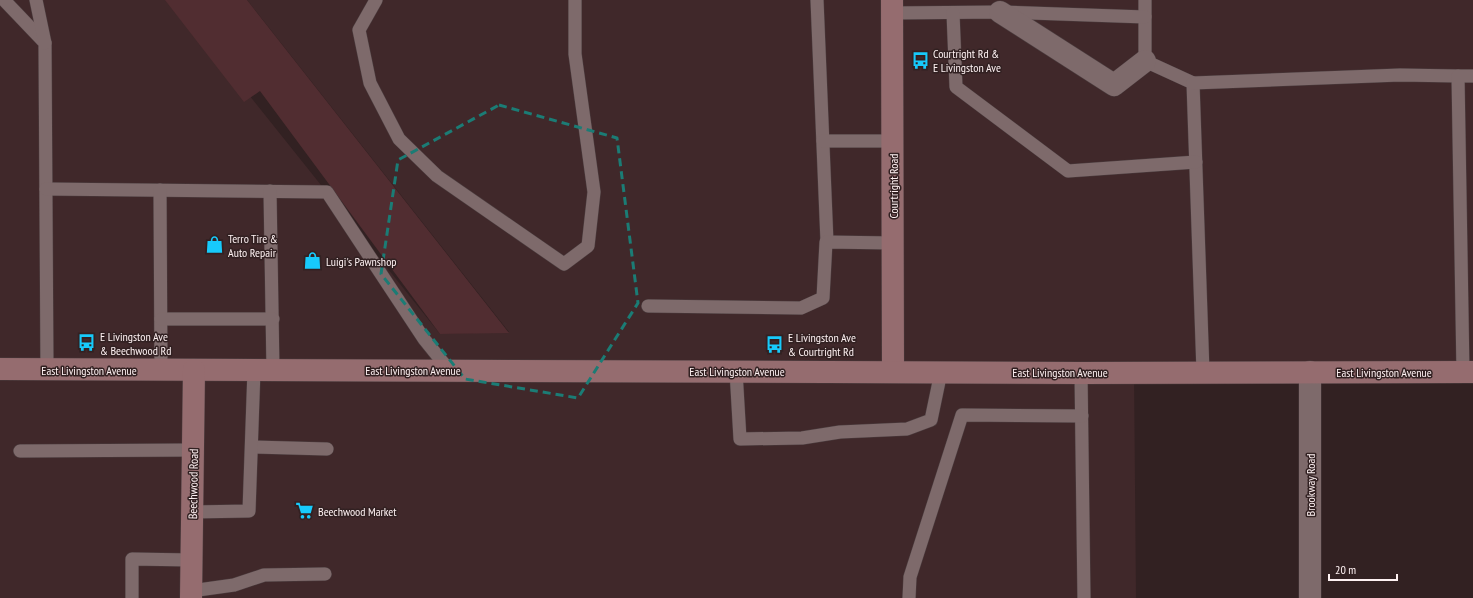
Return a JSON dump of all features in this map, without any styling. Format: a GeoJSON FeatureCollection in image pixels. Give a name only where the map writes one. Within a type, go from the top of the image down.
{"type":"FeatureCollection","features":[{"type":"Feature","properties":{"kind":"main road","name":"Courtright Road"},"geometry":{"type":"LineString","coordinates":[[892,6],[893,372]]}},
{"type":"Feature","properties":{"kind":"main road","name":"East Livingston Avenue"},"geometry":{"type":"LineString","coordinates":[[0,369],[1081,373],[1468,372]]}},
{"type":"Feature","properties":{"kind":"main road","name":"Beechwood Road"},"geometry":{"type":"LineString","coordinates":[[191,594],[194,370]]}},
{"type":"Feature","properties":{"kind":"street"},"geometry":{"type":"LineString","coordinates":[[1000,12],[1114,85],[1145,61]]}},
{"type":"Feature","properties":{"kind":"street","name":"Brookway Road"},"geometry":{"type":"LineString","coordinates":[[1310,372],[1310,598]]}},
{"type":"Feature","properties":{"kind":"lane"},"geometry":{"type":"LineString","coordinates":[[4,0],[45,43]]}},
{"type":"Feature","properties":{"kind":"lane"},"geometry":{"type":"LineString","coordinates":[[36,0],[45,43],[47,370]]}},
{"type":"Feature","properties":{"kind":"lane"},"geometry":{"type":"LineString","coordinates":[[376,0],[359,30],[370,83],[399,140],[437,176],[564,264],[588,246],[594,192],[575,54],[576,0]]}},
{"type":"Feature","properties":{"kind":"lane"},"geometry":{"type":"LineString","coordinates":[[648,306],[801,308],[823,298],[827,242],[817,0]]}},
{"type":"Feature","properties":{"kind":"lane"},"geometry":{"type":"LineString","coordinates":[[1145,0],[1145,61],[1193,83],[1400,76],[1473,76]]}},
{"type":"Feature","properties":{"kind":"lane"},"geometry":{"type":"LineString","coordinates":[[892,6],[953,12],[1000,12],[1145,17]]}},
{"type":"Feature","properties":{"kind":"lane"},"geometry":{"type":"LineString","coordinates":[[953,12],[956,87],[1068,172],[1196,162]]}},
{"type":"Feature","properties":{"kind":"lane"},"geometry":{"type":"LineString","coordinates":[[1458,76],[1468,372]]}},
{"type":"Feature","properties":{"kind":"lane"},"geometry":{"type":"LineString","coordinates":[[1193,83],[1203,372]]}},
{"type":"Feature","properties":{"kind":"lane"},"geometry":{"type":"LineString","coordinates":[[823,141],[892,141]]}},
{"type":"Feature","properties":{"kind":"lane"},"geometry":{"type":"LineString","coordinates":[[46,189],[327,192],[424,339],[450,370]]}},
{"type":"Feature","properties":{"kind":"lane"},"geometry":{"type":"LineString","coordinates":[[160,190],[161,370]]}},
{"type":"Feature","properties":{"kind":"lane"},"geometry":{"type":"LineString","coordinates":[[192,512],[250,511],[252,447],[273,319],[270,191]]}},
{"type":"Feature","properties":{"kind":"lane"},"geometry":{"type":"LineString","coordinates":[[827,242],[893,243]]}},
{"type":"Feature","properties":{"kind":"lane"},"geometry":{"type":"LineString","coordinates":[[161,319],[273,319]]}},
{"type":"Feature","properties":{"kind":"lane"},"geometry":{"type":"LineString","coordinates":[[736,371],[740,440],[802,438],[840,432],[907,429],[931,420],[940,372]]}},
{"type":"Feature","properties":{"kind":"lane"},"geometry":{"type":"LineString","coordinates":[[1081,373],[1084,598]]}},
{"type":"Feature","properties":{"kind":"lane"},"geometry":{"type":"LineString","coordinates":[[909,598],[910,577],[962,415],[1082,416]]}},
{"type":"Feature","properties":{"kind":"lane"},"geometry":{"type":"LineString","coordinates":[[252,447],[327,449]]}},
{"type":"Feature","properties":{"kind":"lane"},"geometry":{"type":"LineString","coordinates":[[20,451],[193,450]]}},
{"type":"Feature","properties":{"kind":"lane"},"geometry":{"type":"LineString","coordinates":[[132,598],[132,559],[191,560]]}},
{"type":"Feature","properties":{"kind":"lane"},"geometry":{"type":"LineString","coordinates":[[191,594],[234,585],[264,575],[325,574]]}},
{"type":"Feature","properties":{"kind":"highlighted area"},"geometry":{"type":"Polygon","coordinates":[[[499,105],[617,138],[638,303],[578,398],[465,379],[381,274],[398,160],[499,105]]]}},
{"type":"Feature","properties":{"kind":"shaded area"},"geometry":{"type":"Polygon","coordinates":[[[0,0],[173,0],[440,334],[509,332],[247,0],[1473,0],[1473,372],[1134,372],[1136,598],[0,598],[0,0]]]}},
{"type":"Feature","properties":{"kind":"shaded area"},"geometry":{"type":"Polygon","coordinates":[[[165,0],[247,0],[509,333],[440,334],[260,91],[244,102],[165,0]]]}},
{"type":"Feature","properties":{"kind":"place","name":"Courtright Rd & E Livingston Ave"},"geometry":{"type":"Point","coordinates":[920,60]}},
{"type":"Feature","properties":{"kind":"place","name":"Terro Tire & Auto Repair"},"geometry":{"type":"Point","coordinates":[215,245]}},
{"type":"Feature","properties":{"kind":"place","name":"Luigi's Pawnshop"},"geometry":{"type":"Point","coordinates":[313,261]}},
{"type":"Feature","properties":{"kind":"place","name":"E Livingston Ave & Beechwood Rd"},"geometry":{"type":"Point","coordinates":[87,343]}},
{"type":"Feature","properties":{"kind":"place","name":"E Livingston Ave & Courtright Rd"},"geometry":{"type":"Point","coordinates":[775,344]}},
{"type":"Feature","properties":{"kind":"place","name":"Beechwood Market"},"geometry":{"type":"Point","coordinates":[305,511]}}]}
